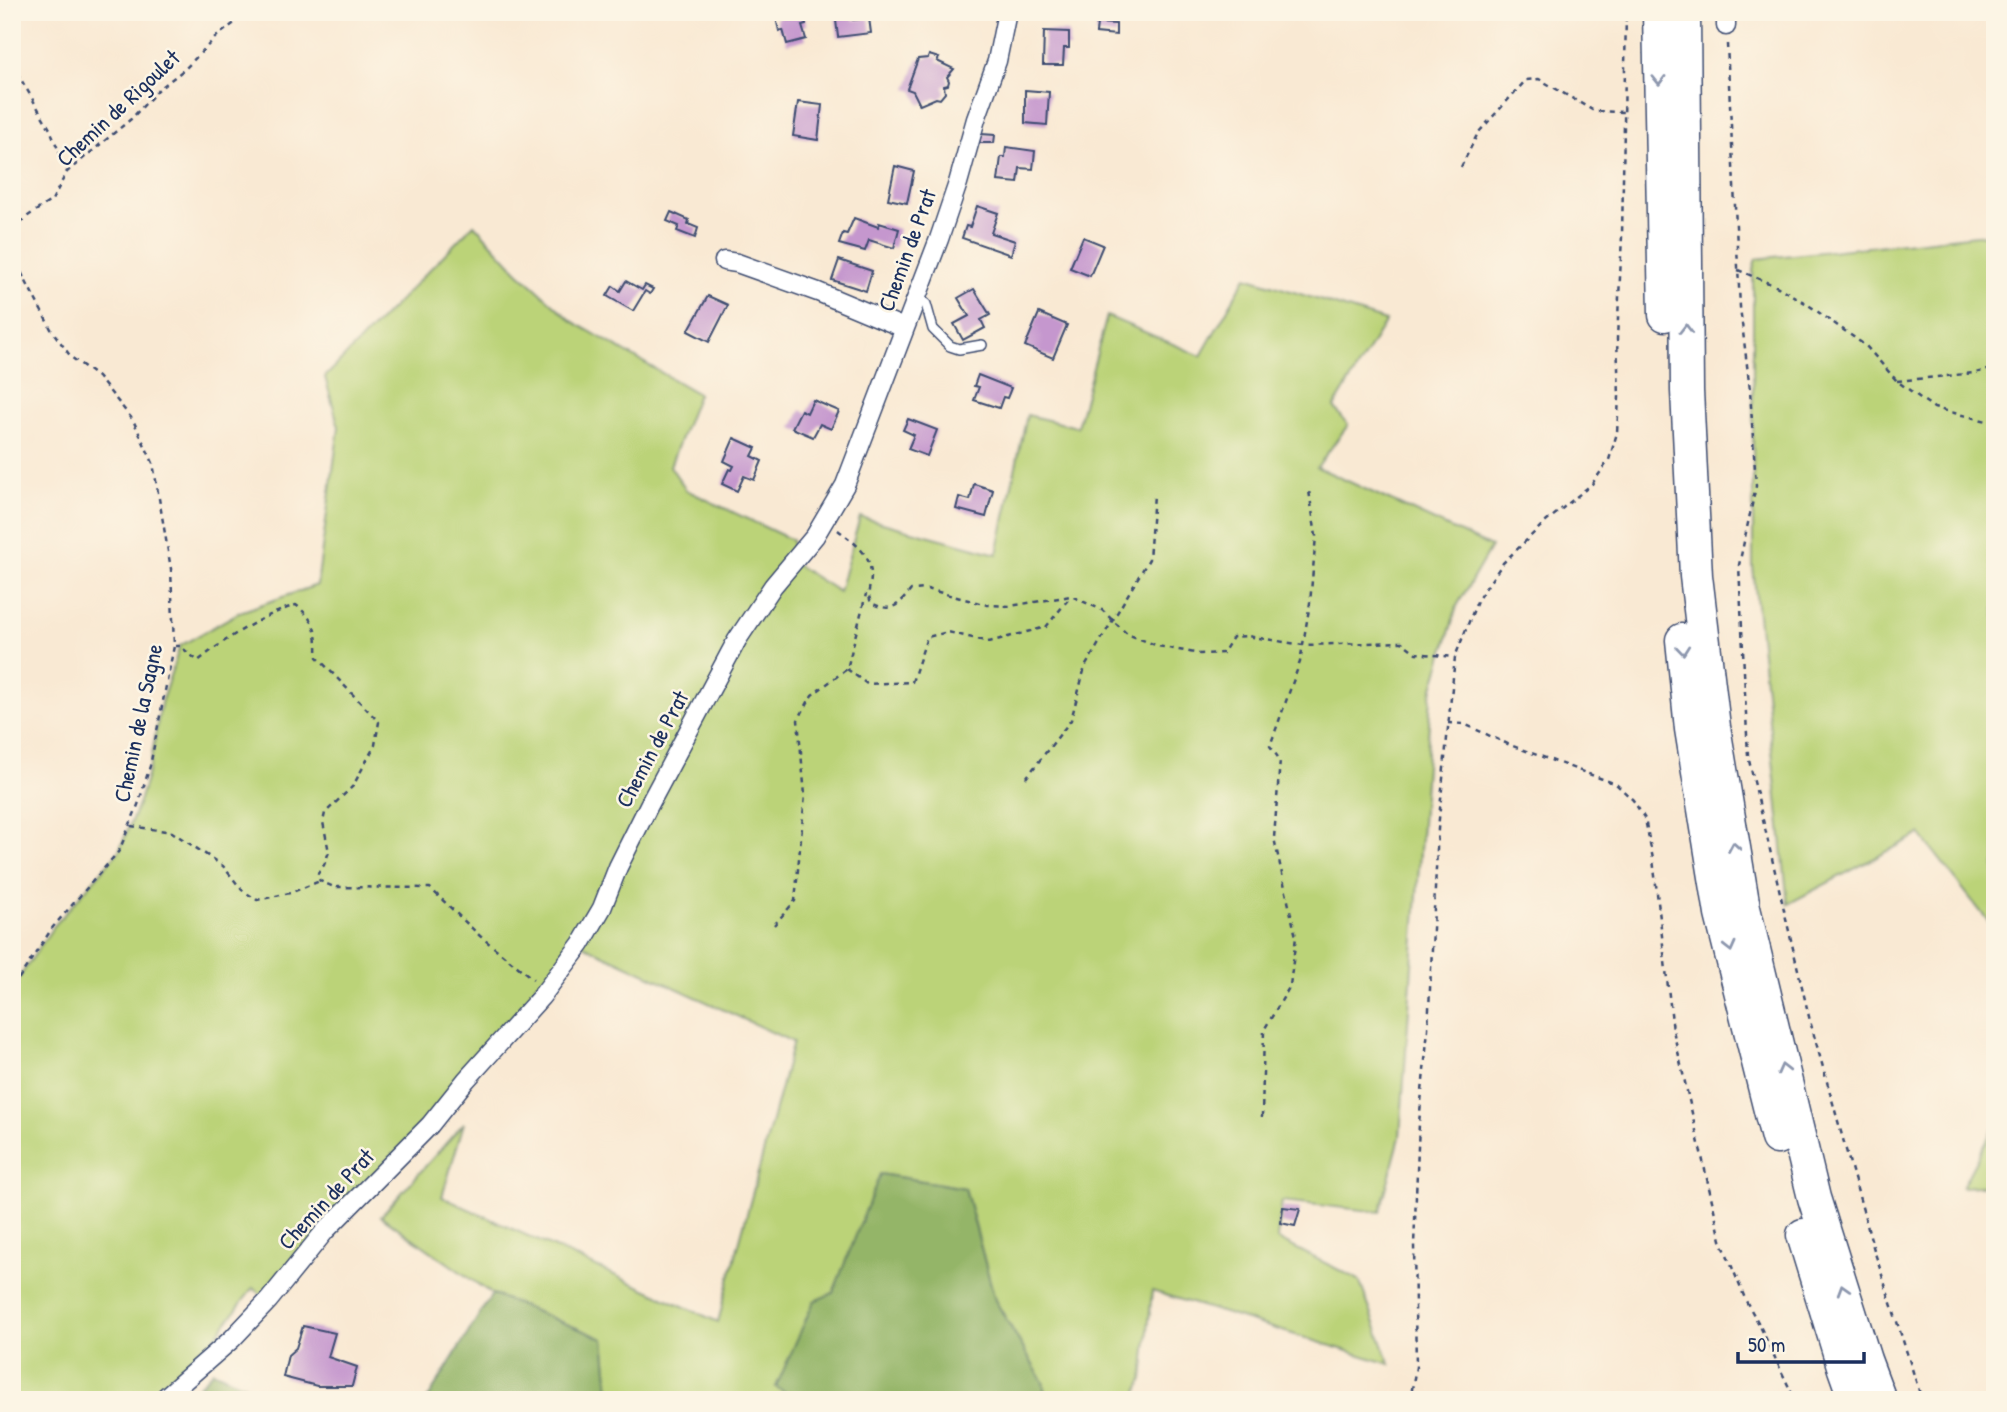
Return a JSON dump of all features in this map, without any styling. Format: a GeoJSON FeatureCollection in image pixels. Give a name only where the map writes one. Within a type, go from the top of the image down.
{"type":"FeatureCollection","features":[{"type":"Feature","properties":{"kind":"highway"},"geometry":{"type":"LineString","coordinates":[[1659,12],[1667,407],[1675,565],[1691,729],[1725,927],[1794,1205],[1843,1369],[1855,1400]]}},
{"type":"Feature","properties":{"kind":"highway"},"geometry":{"type":"LineString","coordinates":[[1684,12],[1688,405],[1696,576],[1714,727],[1744,908],[1814,1198],[1880,1400]]}},
{"type":"Feature","properties":{"kind":"street","name":"Chemin de Prat"},"geometry":{"type":"LineString","coordinates":[[162,1400],[232,1339],[269,1300],[325,1231],[430,1125],[547,989],[581,944],[602,908],[618,867],[643,817],[737,640],[773,586],[815,536],[845,485],[947,217],[976,119],[997,61],[1007,12]]}},
{"type":"Feature","properties":{"kind":"street"},"geometry":{"type":"LineString","coordinates":[[724,261],[737,262],[818,292],[904,328]]}},
{"type":"Feature","properties":{"kind":"lane"},"geometry":{"type":"LineString","coordinates":[[917,296],[926,304],[933,329],[950,346],[959,349],[982,345]]}},
{"type":"Feature","properties":{"kind":"path","name":"Chemin de Rigoulet"},"geometry":{"type":"LineString","coordinates":[[12,229],[52,200],[67,172],[131,118],[216,37],[249,12]]}},
{"type":"Feature","properties":{"kind":"path"},"geometry":{"type":"LineString","coordinates":[[1410,1400],[1416,1367],[1414,1245],[1419,1123],[1428,1029],[1438,829],[1455,657],[1478,599],[1503,563],[1541,526],[1592,484],[1609,460],[1618,433],[1617,339],[1622,236],[1626,12]]}},
{"type":"Feature","properties":{"kind":"path"},"geometry":{"type":"LineString","coordinates":[[1726,19],[1740,307],[1751,390],[1756,486],[1739,565],[1748,756],[1810,1021],[1874,1250],[1922,1400]]}},
{"type":"Feature","properties":{"kind":"path"},"geometry":{"type":"LineString","coordinates":[[12,64],[50,129],[67,172]]}},
{"type":"Feature","properties":{"kind":"path"},"geometry":{"type":"LineString","coordinates":[[1461,167],[1478,133],[1526,80],[1539,79],[1594,111],[1624,113]]}},
{"type":"Feature","properties":{"kind":"path","name":"Chemin de la Sagne"},"geometry":{"type":"LineString","coordinates":[[12,254],[51,329],[71,357],[98,377],[133,420],[152,463],[171,569],[174,646],[150,766],[119,851],[53,927],[17,981],[12,996]]}},
{"type":"Feature","properties":{"kind":"path"},"geometry":{"type":"LineString","coordinates":[[1738,271],[1778,287],[1807,304],[1866,346],[1897,381],[1934,408],[1995,423]]}},
{"type":"Feature","properties":{"kind":"path"},"geometry":{"type":"LineString","coordinates":[[1897,381],[1975,373],[1995,368]]}},
{"type":"Feature","properties":{"kind":"path"},"geometry":{"type":"LineString","coordinates":[[1262,1117],[1264,1030],[1290,986],[1296,937],[1274,838],[1280,760],[1270,746],[1300,662],[1310,603],[1316,536],[1309,491]]}},
{"type":"Feature","properties":{"kind":"path"},"geometry":{"type":"LineString","coordinates":[[1026,779],[1071,720],[1085,667],[1149,559],[1154,495]]}},
{"type":"Feature","properties":{"kind":"path"},"geometry":{"type":"LineString","coordinates":[[774,925],[795,901],[805,795],[797,720],[812,695],[847,670],[871,575],[864,550],[824,519]]}},
{"type":"Feature","properties":{"kind":"path"},"geometry":{"type":"LineString","coordinates":[[867,592],[871,603],[883,609],[899,605],[911,590],[927,589],[987,605],[1010,606],[1071,596],[1102,610],[1127,634],[1158,646],[1200,654],[1223,653],[1233,637],[1247,636],[1303,645],[1402,642],[1416,653],[1455,657]]}},
{"type":"Feature","properties":{"kind":"path"},"geometry":{"type":"LineString","coordinates":[[847,670],[867,684],[912,682],[926,637],[948,632],[989,642],[1046,627],[1071,596]]}},
{"type":"Feature","properties":{"kind":"path"},"geometry":{"type":"LineString","coordinates":[[174,646],[180,646],[198,662],[225,640],[254,622],[296,605],[309,615],[317,629],[317,657],[379,722],[375,745],[353,786],[325,813],[323,822],[329,852],[317,875],[320,881],[334,887],[430,888],[480,936],[547,989]]}},
{"type":"Feature","properties":{"kind":"path"},"geometry":{"type":"LineString","coordinates":[[1448,723],[1464,724],[1510,745],[1616,784],[1633,800],[1645,819],[1653,859],[1673,1030],[1721,1240],[1746,1301],[1796,1400]]}},
{"type":"Feature","properties":{"kind":"path"},"geometry":{"type":"LineString","coordinates":[[130,826],[173,832],[223,866],[242,890],[257,900],[290,893],[320,881]]}},
{"type":"Feature","properties":{"kind":"green space"},"geometry":{"type":"Polygon","coordinates":[[[474,224],[518,272],[572,321],[698,394],[670,466],[686,490],[792,540],[793,563],[839,592],[860,517],[997,554],[1027,415],[1077,427],[1107,316],[1201,356],[1246,277],[1386,321],[1334,407],[1348,425],[1317,467],[1491,547],[1457,606],[1431,695],[1400,1137],[1380,1212],[1282,1201],[1277,1239],[1359,1280],[1390,1364],[1152,1291],[1143,1379],[1134,1400],[1056,1400],[1046,1397],[1043,1382],[995,1300],[965,1188],[881,1174],[833,1293],[776,1387],[798,1400],[610,1400],[604,1339],[492,1294],[381,1216],[464,1123],[442,1197],[718,1322],[793,1042],[581,944],[269,1300],[253,1288],[167,1400],[12,1400],[12,996],[17,981],[53,927],[119,851],[150,766],[161,703],[180,646],[240,612],[317,585],[339,427],[325,377],[474,224]]]}},
{"type":"Feature","properties":{"kind":"green space"},"geometry":{"type":"Polygon","coordinates":[[[1995,233],[1995,930],[1920,834],[1788,904],[1753,567],[1753,269],[1756,259],[1995,233]]]}},
{"type":"Feature","properties":{"kind":"green space"},"geometry":{"type":"Polygon","coordinates":[[[1995,1125],[1995,1185],[1962,1187],[1995,1125]]]}},
{"type":"Feature","properties":{"kind":"green space"},"geometry":{"type":"Polygon","coordinates":[[[880,1174],[965,1188],[995,1300],[1043,1382],[1046,1400],[798,1400],[776,1387],[814,1301],[833,1293],[880,1174]]]}},
{"type":"Feature","properties":{"kind":"green space"},"geometry":{"type":"Polygon","coordinates":[[[492,1294],[604,1339],[610,1400],[427,1400],[492,1294]]]}},
{"type":"Feature","properties":{"kind":"green space"},"geometry":{"type":"Polygon","coordinates":[[[213,1371],[279,1400],[185,1400],[213,1371]]]}},
{"type":"Feature","properties":{"kind":"building"},"geometry":{"type":"Polygon","coordinates":[[[779,12],[804,12],[806,25],[802,26],[806,39],[787,44],[783,30],[779,31],[776,18],[780,17],[779,12]]]}},
{"type":"Feature","properties":{"kind":"building"},"geometry":{"type":"Polygon","coordinates":[[[835,12],[852,12],[853,20],[869,18],[871,33],[838,37],[835,12]]]}},
{"type":"Feature","properties":{"kind":"building"},"geometry":{"type":"Polygon","coordinates":[[[1097,23],[1116,24],[1116,35],[1096,33],[1097,23]]]}},
{"type":"Feature","properties":{"kind":"building"},"geometry":{"type":"Polygon","coordinates":[[[1044,31],[1069,32],[1069,48],[1064,48],[1063,65],[1043,65],[1044,31]]]}},
{"type":"Feature","properties":{"kind":"building"},"geometry":{"type":"Polygon","coordinates":[[[929,55],[939,58],[937,61],[954,69],[947,77],[948,85],[944,86],[945,93],[940,99],[936,98],[920,105],[913,91],[907,89],[918,59],[928,58],[929,55]]]}},
{"type":"Feature","properties":{"kind":"building"},"geometry":{"type":"Polygon","coordinates":[[[1025,90],[1049,92],[1047,125],[1025,123],[1025,90]]]}},
{"type":"Feature","properties":{"kind":"building"},"geometry":{"type":"Polygon","coordinates":[[[798,102],[822,105],[818,140],[793,136],[798,102]]]}},
{"type":"Feature","properties":{"kind":"building"},"geometry":{"type":"Polygon","coordinates":[[[981,134],[995,135],[994,143],[979,143],[981,134]]]}},
{"type":"Feature","properties":{"kind":"building"},"geometry":{"type":"Polygon","coordinates":[[[1006,147],[1035,151],[1033,169],[1020,168],[1018,183],[998,181],[1001,157],[1005,157],[1006,147]]]}},
{"type":"Feature","properties":{"kind":"building"},"geometry":{"type":"Polygon","coordinates":[[[895,166],[914,171],[907,203],[888,199],[895,166]]]}},
{"type":"Feature","properties":{"kind":"building"},"geometry":{"type":"Polygon","coordinates":[[[977,206],[998,213],[991,233],[1015,241],[1011,255],[962,238],[966,226],[970,227],[977,206]]]}},
{"type":"Feature","properties":{"kind":"building"},"geometry":{"type":"Polygon","coordinates":[[[671,212],[689,220],[688,224],[698,228],[695,238],[677,231],[679,226],[667,221],[671,212]]]}},
{"type":"Feature","properties":{"kind":"building"},"geometry":{"type":"Polygon","coordinates":[[[854,218],[878,227],[879,223],[899,229],[894,248],[869,240],[865,251],[839,244],[854,218]]]}},
{"type":"Feature","properties":{"kind":"building"},"geometry":{"type":"Polygon","coordinates":[[[1083,237],[1103,245],[1090,276],[1070,268],[1083,237]]]}},
{"type":"Feature","properties":{"kind":"building"},"geometry":{"type":"Polygon","coordinates":[[[839,260],[872,271],[866,291],[832,280],[839,260]]]}},
{"type":"Feature","properties":{"kind":"building"},"geometry":{"type":"Polygon","coordinates":[[[626,281],[642,290],[645,285],[653,289],[650,294],[645,291],[633,311],[607,296],[613,286],[620,291],[626,281]]]}},
{"type":"Feature","properties":{"kind":"building"},"geometry":{"type":"Polygon","coordinates":[[[974,289],[990,315],[981,320],[985,328],[963,340],[954,324],[969,316],[958,298],[974,289]]]}},
{"type":"Feature","properties":{"kind":"building"},"geometry":{"type":"Polygon","coordinates":[[[708,296],[728,305],[709,342],[688,331],[708,296]]]}},
{"type":"Feature","properties":{"kind":"building"},"geometry":{"type":"Polygon","coordinates":[[[1039,313],[1067,325],[1053,358],[1025,346],[1039,313]]]}},
{"type":"Feature","properties":{"kind":"building"},"geometry":{"type":"Polygon","coordinates":[[[978,375],[1011,388],[1007,398],[1003,397],[999,408],[974,400],[979,387],[974,386],[978,375]]]}},
{"type":"Feature","properties":{"kind":"building"},"geometry":{"type":"Polygon","coordinates":[[[813,400],[839,411],[831,429],[820,424],[813,437],[792,428],[801,410],[807,413],[813,400]]]}},
{"type":"Feature","properties":{"kind":"building"},"geometry":{"type":"Polygon","coordinates":[[[908,419],[937,430],[927,456],[908,449],[914,435],[903,430],[908,419]]]}},
{"type":"Feature","properties":{"kind":"building"},"geometry":{"type":"Polygon","coordinates":[[[734,438],[756,448],[752,456],[762,461],[754,480],[744,476],[737,491],[722,484],[729,469],[732,470],[734,466],[724,461],[734,438]]]}},
{"type":"Feature","properties":{"kind":"building"},"geometry":{"type":"Polygon","coordinates":[[[974,484],[993,490],[986,517],[956,509],[959,497],[970,500],[974,484]]]}},
{"type":"Feature","properties":{"kind":"building"},"geometry":{"type":"Polygon","coordinates":[[[1283,1207],[1300,1209],[1295,1226],[1281,1223],[1283,1207]]]}},
{"type":"Feature","properties":{"kind":"building"},"geometry":{"type":"Polygon","coordinates":[[[303,1326],[335,1333],[328,1357],[357,1367],[352,1386],[317,1386],[283,1377],[288,1355],[296,1348],[303,1326]]]}}]}
